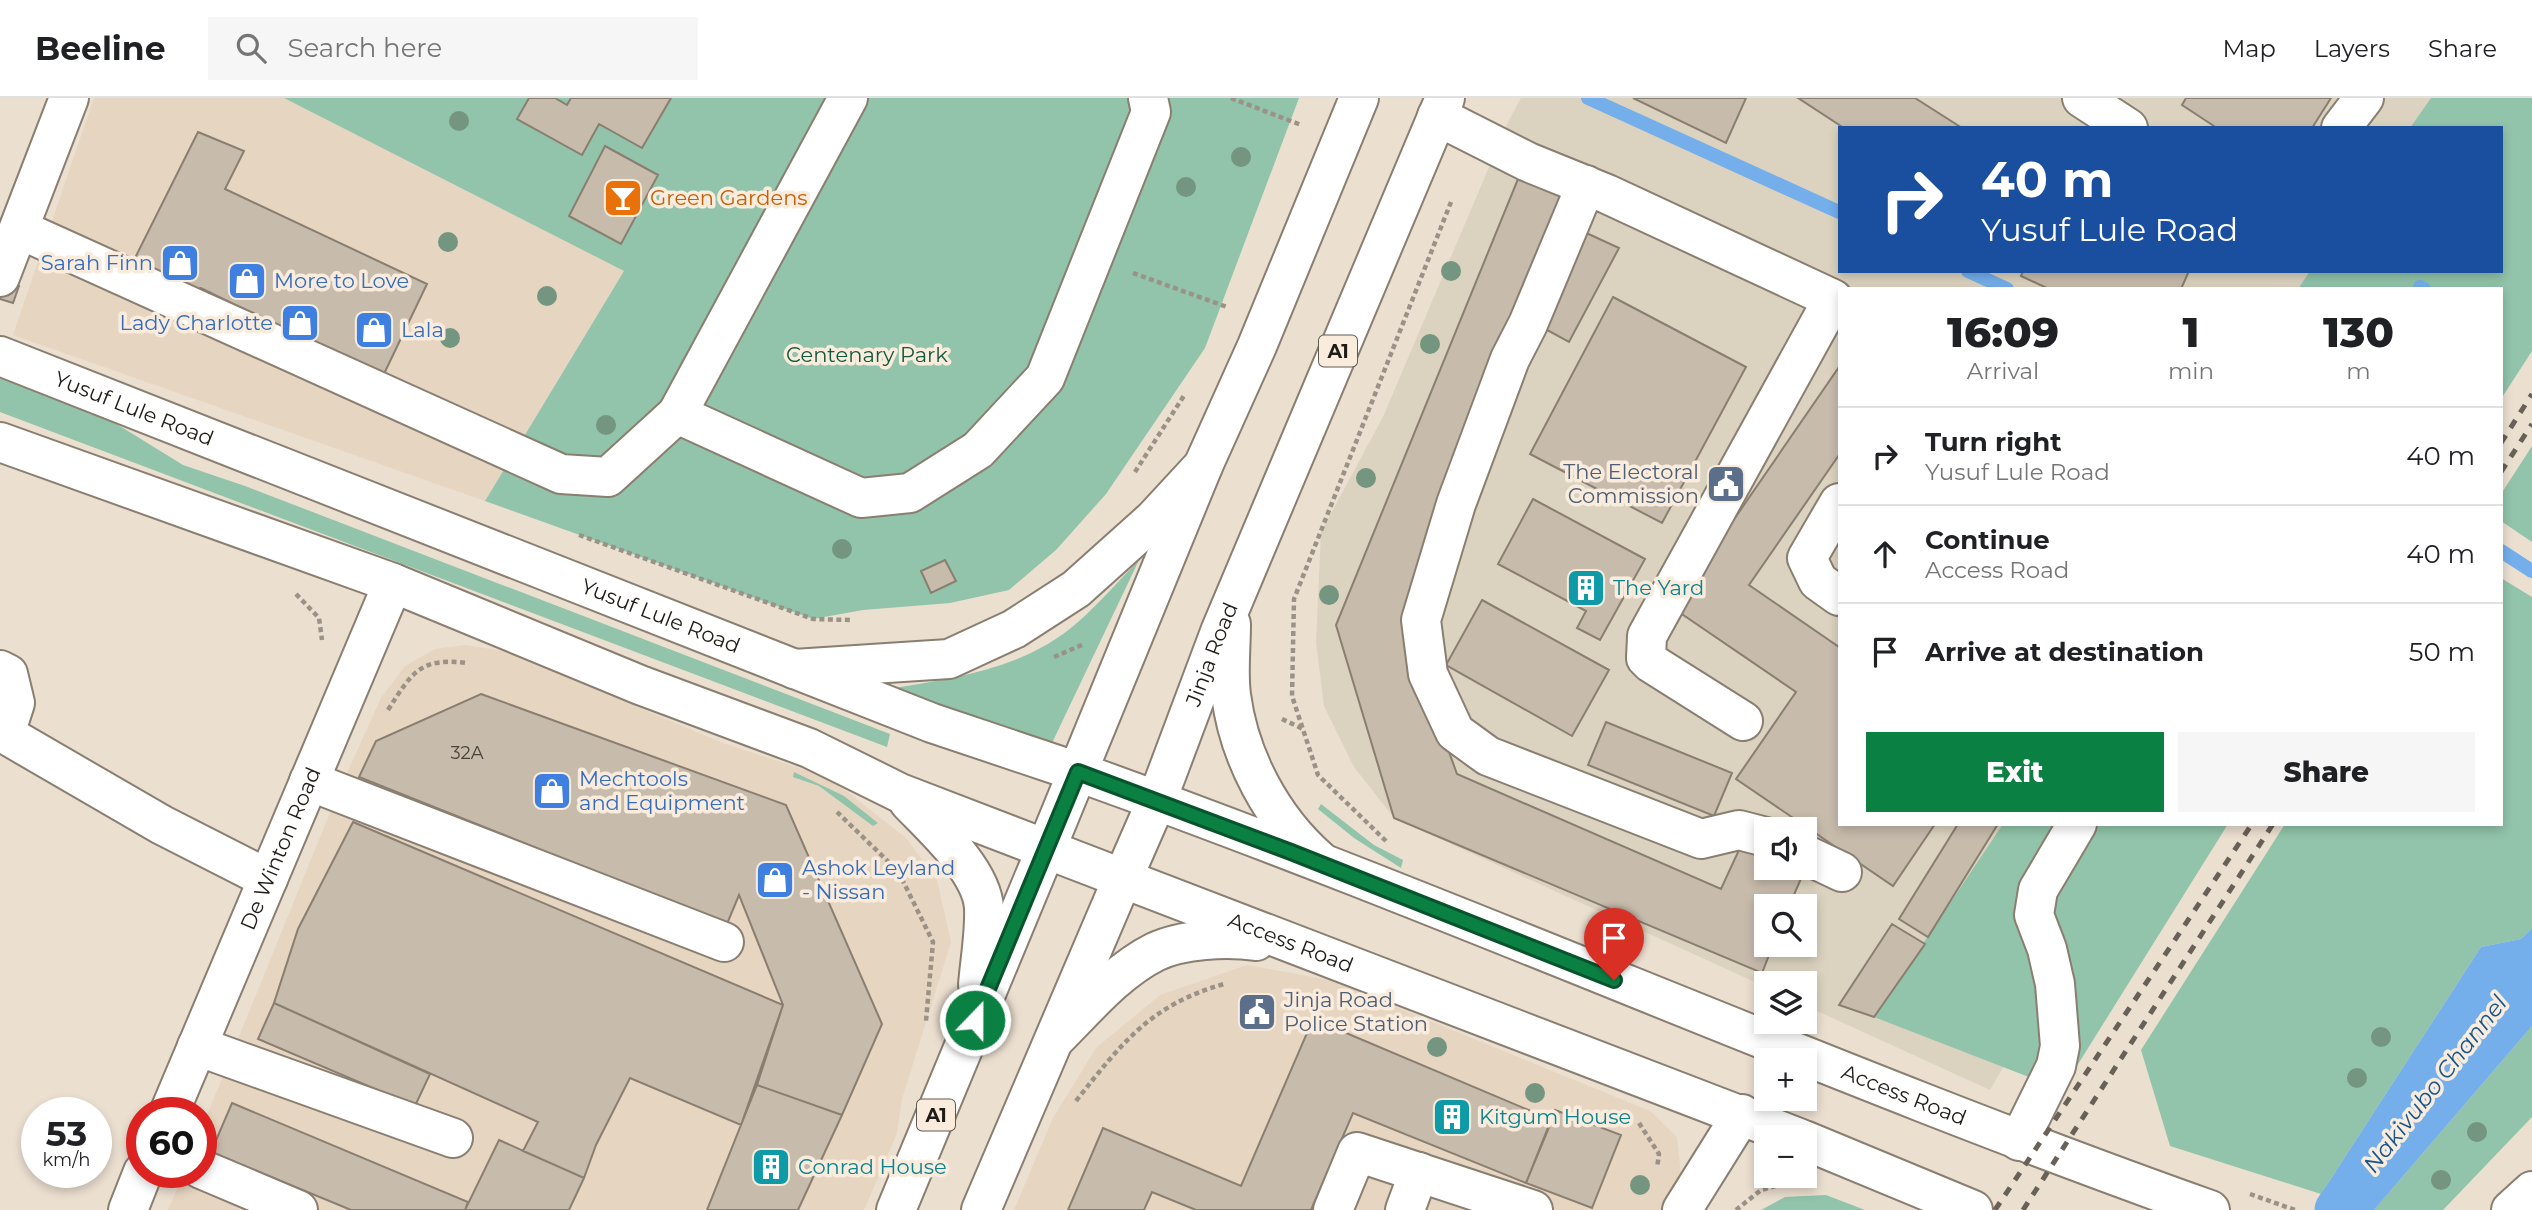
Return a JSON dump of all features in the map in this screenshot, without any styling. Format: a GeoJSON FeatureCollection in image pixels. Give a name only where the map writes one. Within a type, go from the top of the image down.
{"type":"FeatureCollection","features":[{"type":"Feature","properties":{"kind":"main road"},"geometry":{"type":"LineString","coordinates":[[0,277],[69,98]]}},
{"type":"Feature","properties":{"kind":"main road"},"geometry":{"type":"LineString","coordinates":[[19,229],[561,474],[608,477],[677,414],[848,98]]}},
{"type":"Feature","properties":{"kind":"main road"},"geometry":{"type":"LineString","coordinates":[[677,414],[862,498],[910,493],[978,450],[1045,378],[1151,112],[1148,98]]}},
{"type":"Feature","properties":{"kind":"main road","name":"A1"},"geometry":{"type":"LineString","coordinates":[[896,1210],[1203,466],[1257,346],[1359,98]]}},
{"type":"Feature","properties":{"kind":"main road"},"geometry":{"type":"LineString","coordinates":[[2081,98],[2125,126]]}},
{"type":"Feature","properties":{"kind":"main road"},"geometry":{"type":"LineString","coordinates":[[2343,126],[2364,98]]}},
{"type":"Feature","properties":{"kind":"main road"},"geometry":{"type":"LineString","coordinates":[[1441,107],[1528,162],[1586,185],[1836,301],[1647,636],[1646,658],[1651,663],[1743,721]]}},
{"type":"Feature","properties":{"kind":"main road","name":"Jinja Road"},"geometry":{"type":"LineString","coordinates":[[981,1210],[1157,800],[1231,604],[1441,107]]}},
{"type":"Feature","properties":{"kind":"main road"},"geometry":{"type":"LineString","coordinates":[[1586,185],[1528,324],[1510,359],[1457,504],[1420,620],[1427,674],[1455,732],[1488,756],[1701,839],[1739,830],[1754,834]]}},
{"type":"Feature","properties":{"kind":"main road","name":"Yusuf Lule Road"},"geometry":{"type":"LineString","coordinates":[[0,356],[932,723],[1157,800],[1327,866]]}},
{"type":"Feature","properties":{"kind":"main road"},"geometry":{"type":"LineString","coordinates":[[0,442],[393,583],[640,685],[808,748],[900,793],[947,842],[972,876],[984,906],[975,1020]]}},
{"type":"Feature","properties":{"kind":"main road"},"geometry":{"type":"LineString","coordinates":[[794,669],[949,659],[1005,634],[1076,589],[1154,519],[1203,466]]}},
{"type":"Feature","properties":{"kind":"main road"},"geometry":{"type":"LineString","coordinates":[[1838,505],[1807,558],[1818,581],[1838,595]]}},
{"type":"Feature","properties":{"kind":"main road","name":"De Winton Road"},"geometry":{"type":"LineString","coordinates":[[176,1097],[393,583]]}},
{"type":"Feature","properties":{"kind":"main road"},"geometry":{"type":"LineString","coordinates":[[1231,604],[1231,695],[1253,774],[1294,835],[1327,866]]}},
{"type":"Feature","properties":{"kind":"main road"},"geometry":{"type":"LineString","coordinates":[[0,670],[8,674],[15,703],[5,734],[162,825],[268,879]]}},
{"type":"Feature","properties":{"kind":"main road"},"geometry":{"type":"LineString","coordinates":[[309,781],[724,942]]}},
{"type":"Feature","properties":{"kind":"main road","name":"Access Road"},"geometry":{"type":"LineString","coordinates":[[900,793],[1279,941],[1768,1125]]}},
{"type":"Feature","properties":{"kind":"main road"},"geometry":{"type":"LineString","coordinates":[[2019,1141],[2056,1066],[2060,1046],[2055,984],[2047,949],[2034,915],[2038,890],[2076,826]]}},
{"type":"Feature","properties":{"kind":"main road"},"geometry":{"type":"LineString","coordinates":[[1817,861],[1842,872]]}},
{"type":"Feature","properties":{"kind":"main road","name":"Access Road"},"geometry":{"type":"LineString","coordinates":[[1327,866],[2019,1141],[2210,1210]]}},
{"type":"Feature","properties":{"kind":"main road"},"geometry":{"type":"LineString","coordinates":[[1057,1037],[1107,987],[1156,951],[1222,937],[1279,941]]}},
{"type":"Feature","properties":{"kind":"main road"},"geometry":{"type":"LineString","coordinates":[[197,1046],[453,1138]]}},
{"type":"Feature","properties":{"kind":"main road"},"geometry":{"type":"LineString","coordinates":[[1682,1210],[1742,1114]]}},
{"type":"Feature","properties":{"kind":"main road"},"geometry":{"type":"LineString","coordinates":[[1817,1145],[1973,1210]]}},
{"type":"Feature","properties":{"kind":"main road"},"geometry":{"type":"LineString","coordinates":[[1333,1210],[1357,1152],[1534,1210]]}},
{"type":"Feature","properties":{"kind":"main road"},"geometry":{"type":"LineString","coordinates":[[1405,1210],[1419,1172]]}},
{"type":"Feature","properties":{"kind":"main road"},"geometry":{"type":"LineString","coordinates":[[217,1176],[298,1210]]}},
{"type":"Feature","properties":{"kind":"main road"},"geometry":{"type":"LineString","coordinates":[[128,1210],[137,1188]]}},
{"type":"Feature","properties":{"kind":"main road"},"geometry":{"type":"LineString","coordinates":[[2511,1210],[2532,1191]]}},
{"type":"Feature","properties":{"kind":"path"},"geometry":{"type":"LineString","coordinates":[[1231,98],[1301,125]]}},
{"type":"Feature","properties":{"kind":"path"},"geometry":{"type":"LineString","coordinates":[[1092,260],[1232,309]]}},
{"type":"Feature","properties":{"kind":"path"},"geometry":{"type":"LineString","coordinates":[[293,591],[319,618],[322,642]]}},
{"type":"Feature","properties":{"kind":"path"},"geometry":{"type":"LineString","coordinates":[[384,716],[413,672],[444,660],[481,664]]}},
{"type":"Feature","properties":{"kind":"path"},"geometry":{"type":"LineString","coordinates":[[1282,719],[1303,729]]}},
{"type":"Feature","properties":{"kind":"path"},"geometry":{"type":"LineString","coordinates":[[832,807],[898,871],[933,942],[929,1006],[923,1033]]}},
{"type":"Feature","properties":{"kind":"path"},"geometry":{"type":"LineString","coordinates":[[876,847],[881,840]]}},
{"type":"Feature","properties":{"kind":"path"},"geometry":{"type":"LineString","coordinates":[[1072,1106],[1119,1047],[1151,1017],[1190,994],[1227,983]]}},
{"type":"Feature","properties":{"kind":"path"},"geometry":{"type":"LineString","coordinates":[[1637,1120],[1659,1154],[1657,1178]]}},
{"type":"Feature","properties":{"kind":"shaded area"},"geometry":{"type":"Polygon","coordinates":[[[94,98],[284,98],[624,271],[485,501],[13,335],[94,98]]]}},
{"type":"Feature","properties":{"kind":"shaded area"},"geometry":{"type":"Polygon","coordinates":[[[1521,98],[2532,98],[2503,126],[1838,126],[1838,273],[2466,273],[2457,287],[1838,287],[1838,826],[2144,826],[1990,1090],[1817,1011],[1817,971],[1754,971],[1754,982],[1394,818],[1354,767],[1324,706],[1316,642],[1321,532],[1383,417],[1509,120],[1521,98]]]}},
{"type":"Feature","properties":{"kind":"shaded area"},"geometry":{"type":"Polygon","coordinates":[[[465,645],[503,651],[723,743],[820,775],[846,791],[906,838],[937,880],[951,942],[902,1099],[897,1133],[864,1210],[168,1210],[178,1188],[217,1188],[217,1097],[214,1097],[338,793],[381,698],[405,666],[435,649],[465,645]]]}},
{"type":"Feature","properties":{"kind":"shaded area"},"geometry":{"type":"Polygon","coordinates":[[[1247,965],[1330,980],[1650,1111],[1677,1137],[1681,1175],[1663,1210],[1014,1210],[1053,1118],[1096,1048],[1160,995],[1247,965]]]}},
{"type":"Feature","properties":{"kind":"green space","name":"Centenary Park"},"geometry":{"type":"Polygon","coordinates":[[[284,98],[1299,98],[1205,348],[1106,494],[1056,550],[1009,590],[950,603],[863,610],[813,619],[485,501],[624,271],[284,98]]]}},
{"type":"Feature","properties":{"kind":"green space"},"geometry":{"type":"Polygon","coordinates":[[[2431,98],[2532,98],[2532,351],[2503,396],[2503,287],[2299,287],[2309,273],[2503,273],[2503,126],[2411,126],[2431,98]]]}},
{"type":"Feature","properties":{"kind":"green space"},"geometry":{"type":"Polygon","coordinates":[[[0,378],[102,415],[183,465],[245,486],[890,734],[887,747],[0,412],[0,378]]]}},
{"type":"Feature","properties":{"kind":"green space"},"geometry":{"type":"Polygon","coordinates":[[[2532,446],[2532,542],[2503,522],[2503,491],[2532,446]]]}},
{"type":"Feature","properties":{"kind":"green space"},"geometry":{"type":"Polygon","coordinates":[[[1139,560],[1052,743],[887,689],[988,669],[1035,651],[1078,622],[1139,560]]]}},
{"type":"Feature","properties":{"kind":"green space"},"geometry":{"type":"Polygon","coordinates":[[[2503,579],[2532,597],[2532,928],[2521,939],[2481,947],[2321,1194],[2170,1146],[2141,1050],[2284,826],[2503,826],[2503,579]]]}},
{"type":"Feature","properties":{"kind":"green space"},"geometry":{"type":"Polygon","coordinates":[[[794,772],[844,796],[878,823],[873,826],[819,786],[793,777],[794,772]]]}},
{"type":"Feature","properties":{"kind":"green space"},"geometry":{"type":"Polygon","coordinates":[[[1321,804],[1374,845],[1403,860],[1401,868],[1354,838],[1318,809],[1321,804]]]}},
{"type":"Feature","properties":{"kind":"green space"},"geometry":{"type":"Polygon","coordinates":[[[2002,826],[2227,826],[2075,1069],[2047,1084],[1874,1017],[2002,826]]]}},
{"type":"Feature","properties":{"kind":"green space"},"geometry":{"type":"Polygon","coordinates":[[[2532,1026],[2532,1117],[2443,1210],[2374,1210],[2532,1026]]]}},
{"type":"Feature","properties":{"kind":"green space"},"geometry":{"type":"Polygon","coordinates":[[[1826,1195],[1865,1210],[1761,1210],[1785,1197],[1826,1195]]]}},
{"type":"Feature","properties":{"kind":"water"},"geometry":{"type":"Polygon","coordinates":[[[2532,928],[2532,1026],[2374,1210],[2363,1210],[2321,1194],[2481,947],[2521,939],[2532,928]]]}},
{"type":"Feature","properties":{"kind":"building"},"geometry":{"type":"Polygon","coordinates":[[[529,98],[555,98],[567,105],[571,98],[671,98],[642,148],[599,124],[582,155],[517,119],[529,98]]]}},
{"type":"Feature","properties":{"kind":"building"},"geometry":{"type":"Polygon","coordinates":[[[1633,98],[1746,98],[1726,143],[1633,98]]]}},
{"type":"Feature","properties":{"kind":"building"},"geometry":{"type":"Polygon","coordinates":[[[1798,98],[1915,98],[1959,126],[1841,126],[1798,98]]]}},
{"type":"Feature","properties":{"kind":"building"},"geometry":{"type":"Polygon","coordinates":[[[2186,98],[2331,98],[2313,126],[2214,126],[2182,105],[2186,98]]]}},
{"type":"Feature","properties":{"kind":"building"},"geometry":{"type":"Polygon","coordinates":[[[198,132],[244,151],[225,189],[427,284],[383,376],[276,341],[256,315],[201,288],[183,293],[131,266],[198,132]]]}},
{"type":"Feature","properties":{"kind":"building"},"geometry":{"type":"Polygon","coordinates":[[[605,146],[658,175],[621,244],[569,216],[605,146]]]}},
{"type":"Feature","properties":{"kind":"building"},"geometry":{"type":"Polygon","coordinates":[[[1518,179],[1562,193],[1405,630],[1457,774],[1721,889],[1744,839],[1754,843],[1754,880],[1800,880],[1794,894],[1754,894],[1754,957],[1768,957],[1763,971],[1757,971],[1394,818],[1336,625],[1518,179]]]}},
{"type":"Feature","properties":{"kind":"building"},"geometry":{"type":"Polygon","coordinates":[[[1582,231],[1619,248],[1569,342],[1536,324],[1582,231]]]}},
{"type":"Feature","properties":{"kind":"building"},"geometry":{"type":"Polygon","coordinates":[[[2022,273],[2188,273],[2182,287],[2045,287],[2021,276],[2022,273]]]}},
{"type":"Feature","properties":{"kind":"building"},"geometry":{"type":"Polygon","coordinates":[[[0,280],[19,286],[13,303],[0,299],[0,280]]]}},
{"type":"Feature","properties":{"kind":"building"},"geometry":{"type":"Polygon","coordinates":[[[1613,297],[1746,367],[1662,523],[1530,454],[1613,297]]]}},
{"type":"Feature","properties":{"kind":"building"},"geometry":{"type":"Polygon","coordinates":[[[1838,368],[1838,456],[1749,585],[1838,646],[1838,826],[1934,826],[1893,886],[1817,834],[1817,817],[1792,817],[1736,779],[1796,692],[1673,608],[1838,368]]]}},
{"type":"Feature","properties":{"kind":"building","name":"The Yard"},"geometry":{"type":"Polygon","coordinates":[[[1533,499],[1645,559],[1600,640],[1577,628],[1586,611],[1498,564],[1533,499]]]}},
{"type":"Feature","properties":{"kind":"building"},"geometry":{"type":"Polygon","coordinates":[[[945,560],[956,581],[931,593],[921,571],[945,560]]]}},
{"type":"Feature","properties":{"kind":"building"},"geometry":{"type":"Polygon","coordinates":[[[1482,600],[1609,670],[1572,736],[1446,665],[1482,600]]]}},
{"type":"Feature","properties":{"kind":"building"},"geometry":{"type":"Polygon","coordinates":[[[481,694],[786,805],[882,1024],[842,1115],[757,1085],[783,1005],[739,895],[727,924],[359,777],[376,741],[481,694]]]}},
{"type":"Feature","properties":{"kind":"building"},"geometry":{"type":"Polygon","coordinates":[[[1606,722],[1732,773],[1714,816],[1588,765],[1606,722]]]}},
{"type":"Feature","properties":{"kind":"building"},"geometry":{"type":"Polygon","coordinates":[[[353,822],[783,1005],[741,1125],[630,1078],[596,1145],[584,1178],[523,1151],[538,1122],[274,1003],[298,929],[353,822]]]}},
{"type":"Feature","properties":{"kind":"building"},"geometry":{"type":"Polygon","coordinates":[[[1957,826],[1997,826],[1928,937],[1899,919],[1957,826]]]}},
{"type":"Feature","properties":{"kind":"building"},"geometry":{"type":"Polygon","coordinates":[[[1892,924],[1925,944],[1874,1017],[1839,1005],[1892,924]]]}},
{"type":"Feature","properties":{"kind":"building"},"geometry":{"type":"Polygon","coordinates":[[[1250,1000],[1270,1007],[1263,1025],[1244,1018],[1250,1000]]]}},
{"type":"Feature","properties":{"kind":"building"},"geometry":{"type":"Polygon","coordinates":[[[274,1003],[430,1074],[415,1106],[258,1039],[274,1003]]]}},
{"type":"Feature","properties":{"kind":"building","name":"Kitgum House"},"geometry":{"type":"Polygon","coordinates":[[[1313,1019],[1552,1120],[1526,1183],[1353,1113],[1311,1210],[1196,1210],[1152,1192],[1144,1210],[1068,1210],[1103,1128],[1241,1186],[1313,1019]]]}},
{"type":"Feature","properties":{"kind":"building","name":"Conrad House"},"geometry":{"type":"Polygon","coordinates":[[[757,1085],[842,1115],[798,1210],[707,1210],[757,1085]]]}},
{"type":"Feature","properties":{"kind":"building"},"geometry":{"type":"Polygon","coordinates":[[[232,1103],[468,1202],[465,1210],[351,1210],[217,1154],[217,1138],[232,1103]]]}},
{"type":"Feature","properties":{"kind":"building"},"geometry":{"type":"Polygon","coordinates":[[[1555,1110],[1621,1135],[1592,1208],[1526,1183],[1555,1110]]]}},
{"type":"Feature","properties":{"kind":"building"},"geometry":{"type":"Polygon","coordinates":[[[499,1140],[584,1178],[569,1210],[465,1210],[499,1140]]]}},
{"type":"Feature","properties":{"kind":"waterway"},"geometry":{"type":"LineString","coordinates":[[1588,98],[1838,212]]}},
{"type":"Feature","properties":{"kind":"waterway"},"geometry":{"type":"LineString","coordinates":[[1972,273],[2003,287]]}},
{"type":"Feature","properties":{"kind":"waterway"},"geometry":{"type":"LineString","coordinates":[[2503,552],[2532,571]]}},
{"type":"Feature","properties":{"kind":"waterway","name":"Nakivubo Channel"},"geometry":{"type":"LineString","coordinates":[[2338,1210],[2382,1151]]}},
{"type":"Feature","properties":{"kind":"railway"},"geometry":{"type":"LineString","coordinates":[[2503,440],[2532,394]]}},
{"type":"Feature","properties":{"kind":"railway"},"geometry":{"type":"LineString","coordinates":[[2503,469],[2532,424]]}},
{"type":"Feature","properties":{"kind":"railway"},"geometry":{"type":"LineString","coordinates":[[1995,1210],[2251,826]]}},
{"type":"Feature","properties":{"kind":"railway"},"geometry":{"type":"LineString","coordinates":[[2023,1210],[2272,826]]}},
{"type":"Feature","properties":{"kind":"place","name":"Green Gardens"},"geometry":{"type":"Point","coordinates":[623,198]}},
{"type":"Feature","properties":{"kind":"place","name":"Sarah Finn"},"geometry":{"type":"Point","coordinates":[180,263]}},
{"type":"Feature","properties":{"kind":"place","name":"More to Love"},"geometry":{"type":"Point","coordinates":[247,281]}},
{"type":"Feature","properties":{"kind":"place","name":"Lady Charlotte"},"geometry":{"type":"Point","coordinates":[300,323]}},
{"type":"Feature","properties":{"kind":"place","name":"Lala"},"geometry":{"type":"Point","coordinates":[374,330]}},
{"type":"Feature","properties":{"kind":"place","name":"The Electoral Commission"},"geometry":{"type":"Point","coordinates":[1726,484]}},
{"type":"Feature","properties":{"kind":"place","name":"The Yard"},"geometry":{"type":"Point","coordinates":[1586,588]}},
{"type":"Feature","properties":{"kind":"place","name":"Mechtools and Equipment"},"geometry":{"type":"Point","coordinates":[552,791]}},
{"type":"Feature","properties":{"kind":"place","name":"Ashok Leyland - Nissan"},"geometry":{"type":"Point","coordinates":[775,880]}},
{"type":"Feature","properties":{"kind":"place","name":"Jinja Road Police Station"},"geometry":{"type":"Point","coordinates":[1257,1012]}},
{"type":"Feature","properties":{"kind":"place","name":"Kitgum House"},"geometry":{"type":"Point","coordinates":[1452,1117]}},
{"type":"Feature","properties":{"kind":"place","name":"Conrad House"},"geometry":{"type":"Point","coordinates":[771,1167]}},
{"type":"Feature","properties":{"kind":"route"},"geometry":{"type":"LineString","coordinates":[[975,1020],[1078,772],[1157,800],[1614,980]]}}]}
